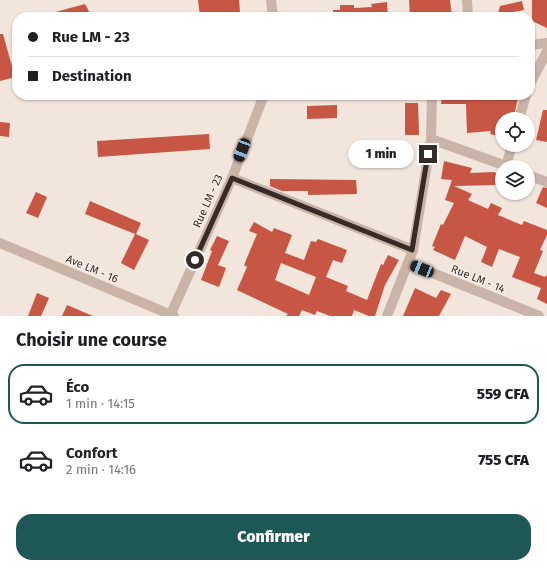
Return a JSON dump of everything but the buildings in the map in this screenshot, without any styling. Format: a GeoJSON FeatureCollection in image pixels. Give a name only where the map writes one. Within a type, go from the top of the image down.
{"type":"FeatureCollection","features":[{"type":"Feature","properties":{"kind":"street"},"geometry":{"type":"LineString","coordinates":[[271,0],[272,12]]}},
{"type":"Feature","properties":{"kind":"street"},"geometry":{"type":"LineString","coordinates":[[467,0],[468,12]]}},
{"type":"Feature","properties":{"kind":"street"},"geometry":{"type":"LineString","coordinates":[[535,44],[547,43]]}},
{"type":"Feature","properties":{"kind":"street"},"geometry":{"type":"LineString","coordinates":[[535,75],[547,52]]}},
{"type":"Feature","properties":{"kind":"street","name":"Rue LM - 23"},"geometry":{"type":"LineString","coordinates":[[172,316],[232,178],[262,100]]}},
{"type":"Feature","properties":{"kind":"street"},"geometry":{"type":"LineString","coordinates":[[387,316],[408,264],[412,250],[431,139],[432,100]]}},
{"type":"Feature","properties":{"kind":"street"},"geometry":{"type":"LineString","coordinates":[[522,112],[525,100]]}},
{"type":"Feature","properties":{"kind":"street"},"geometry":{"type":"LineString","coordinates":[[431,139],[495,161]]}},
{"type":"Feature","properties":{"kind":"street"},"geometry":{"type":"LineString","coordinates":[[232,178],[412,250]]}},
{"type":"Feature","properties":{"kind":"street"},"geometry":{"type":"LineString","coordinates":[[535,178],[547,182]]}},
{"type":"Feature","properties":{"kind":"street","name":"Ave LM - 16"},"geometry":{"type":"LineString","coordinates":[[0,244],[172,316]]}},
{"type":"Feature","properties":{"kind":"street","name":"Rue LM - 14"},"geometry":{"type":"LineString","coordinates":[[408,264],[539,316]]}},
{"type":"Feature","properties":{"kind":"route"},"geometry":{"type":"LineString","coordinates":[[195,260],[232,178],[412,250],[428,154]]}}]}
